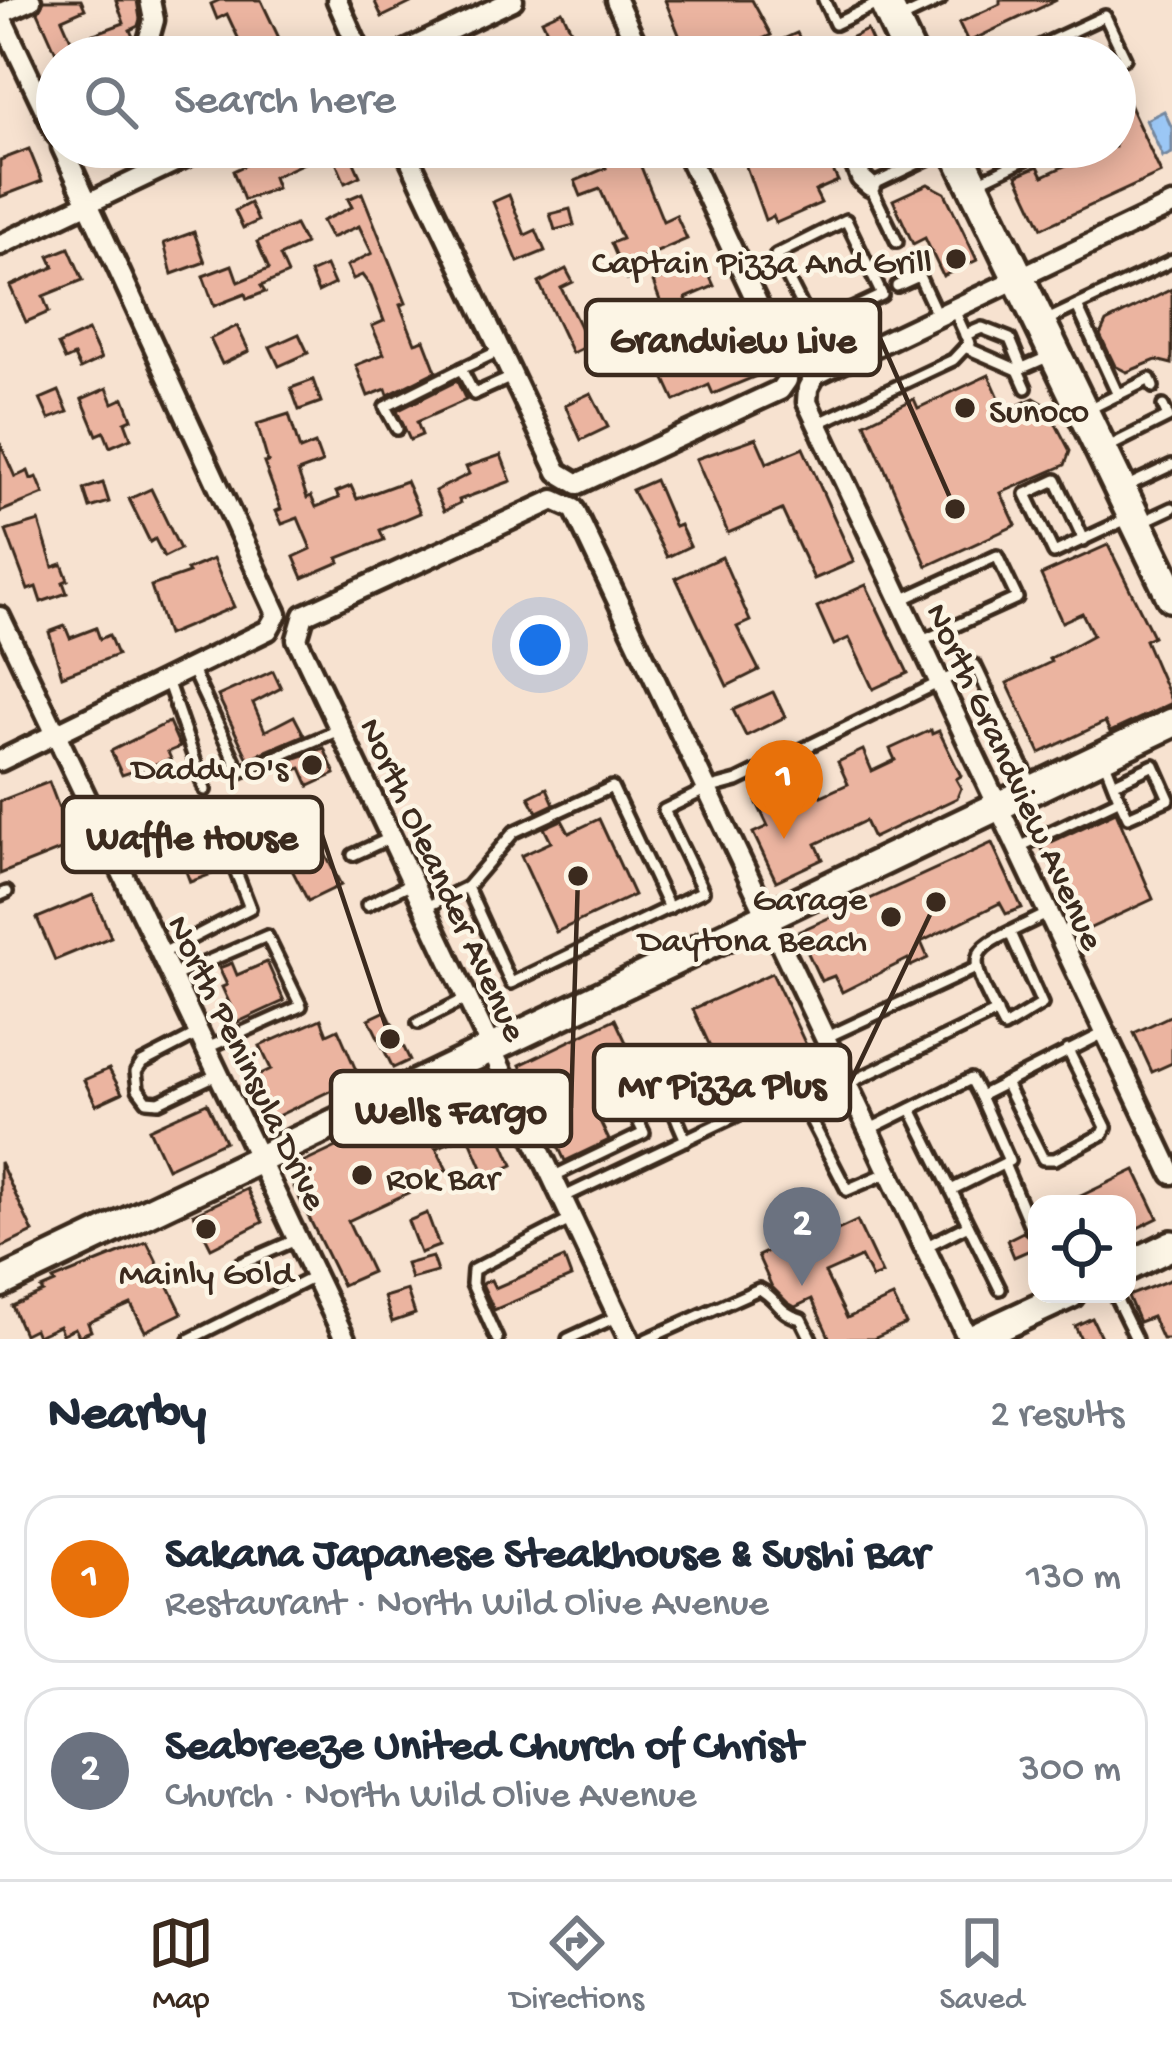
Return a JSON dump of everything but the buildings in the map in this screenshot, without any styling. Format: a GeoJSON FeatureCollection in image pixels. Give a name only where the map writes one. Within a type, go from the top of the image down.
{"type":"FeatureCollection","features":[{"type":"Feature","properties":{"kind":"main road"},"geometry":{"type":"LineString","coordinates":[[965,168],[1172,596]]}},
{"type":"Feature","properties":{"kind":"main road"},"geometry":{"type":"LineString","coordinates":[[0,1283],[1035,790],[1109,770],[1172,723]]}},
{"type":"Feature","properties":{"kind":"main road"},"geometry":{"type":"LineString","coordinates":[[1136,1263],[1172,1245]]}},
{"type":"Feature","properties":{"kind":"main road"},"geometry":{"type":"LineString","coordinates":[[970,1339],[1049,1303]]}},
{"type":"Feature","properties":{"kind":"street"},"geometry":{"type":"LineString","coordinates":[[31,0],[0,15],[36,90]]}},
{"type":"Feature","properties":{"kind":"street"},"geometry":{"type":"LineString","coordinates":[[149,0],[154,20],[150,36]]}},
{"type":"Feature","properties":{"kind":"street"},"geometry":{"type":"LineString","coordinates":[[337,0],[353,36]]}},
{"type":"Feature","properties":{"kind":"street"},"geometry":{"type":"LineString","coordinates":[[437,36],[513,0]]}},
{"type":"Feature","properties":{"kind":"street"},"geometry":{"type":"LineString","coordinates":[[616,0],[632,36]]}},
{"type":"Feature","properties":{"kind":"street"},"geometry":{"type":"LineString","coordinates":[[0,761],[268,631],[277,610],[72,168]]}},
{"type":"Feature","properties":{"kind":"street"},"geometry":{"type":"LineString","coordinates":[[0,245],[163,168]]}},
{"type":"Feature","properties":{"kind":"street"},"geometry":{"type":"LineString","coordinates":[[414,168],[559,472],[572,482],[589,482],[780,390],[787,380],[788,368],[695,168]]}},
{"type":"Feature","properties":{"kind":"street"},"geometry":{"type":"LineString","coordinates":[[857,168],[870,185]]}},
{"type":"Feature","properties":{"kind":"street"},"geometry":{"type":"LineString","coordinates":[[833,367],[1172,205]]}},
{"type":"Feature","properties":{"kind":"street","name":"North Grandview Avenue"},"geometry":{"type":"LineString","coordinates":[[833,367],[815,375],[807,402],[1172,1174]]}},
{"type":"Feature","properties":{"kind":"street","name":"North Oleander Avenue"},"geometry":{"type":"LineString","coordinates":[[629,1339],[297,639],[304,615],[549,501],[564,502],[574,508],[707,789]]}},
{"type":"Feature","properties":{"kind":"street","name":"North Peninsula Drive"},"geometry":{"type":"LineString","coordinates":[[0,617],[345,1339]]}},
{"type":"Feature","properties":{"kind":"street"},"geometry":{"type":"LineString","coordinates":[[707,789],[970,1339]]}},
{"type":"Feature","properties":{"kind":"lane"},"geometry":{"type":"LineString","coordinates":[[824,0],[835,24],[940,0]]}},
{"type":"Feature","properties":{"kind":"lane"},"geometry":{"type":"LineString","coordinates":[[1062,36],[1105,16],[1115,36]]}},
{"type":"Feature","properties":{"kind":"lane"},"geometry":{"type":"LineString","coordinates":[[897,242],[870,185],[908,168]]}},
{"type":"Feature","properties":{"kind":"lane"},"geometry":{"type":"LineString","coordinates":[[973,184],[1007,168]]}},
{"type":"Feature","properties":{"kind":"lane"},"geometry":{"type":"LineString","coordinates":[[814,327],[882,295],[846,220],[776,255],[833,367]]}},
{"type":"Feature","properties":{"kind":"lane"},"geometry":{"type":"LineString","coordinates":[[1041,323],[1172,261]]}},
{"type":"Feature","properties":{"kind":"lane"},"geometry":{"type":"LineString","coordinates":[[896,286],[920,275],[965,341],[1020,369]]}},
{"type":"Feature","properties":{"kind":"lane"},"geometry":{"type":"LineString","coordinates":[[1077,306],[1118,395]]}},
{"type":"Feature","properties":{"kind":"lane"},"geometry":{"type":"LineString","coordinates":[[817,424],[953,360],[965,341],[982,328],[1010,339],[1027,388]]}},
{"type":"Feature","properties":{"kind":"lane"},"geometry":{"type":"LineString","coordinates":[[397,429],[385,406],[500,350]]}},
{"type":"Feature","properties":{"kind":"lane"},"geometry":{"type":"LineString","coordinates":[[1020,369],[1055,353]]}},
{"type":"Feature","properties":{"kind":"lane"},"geometry":{"type":"LineString","coordinates":[[461,369],[474,394],[513,376]]}},
{"type":"Feature","properties":{"kind":"lane"},"geometry":{"type":"LineString","coordinates":[[1083,412],[1150,380],[1153,387]]}},
{"type":"Feature","properties":{"kind":"lane"},"geometry":{"type":"LineString","coordinates":[[1102,450],[1168,417],[1163,406]]}},
{"type":"Feature","properties":{"kind":"lane"},"geometry":{"type":"LineString","coordinates":[[1084,540],[1056,480],[1026,494],[1054,553],[1084,540],[1130,510],[1155,473],[1172,465]]}},
{"type":"Feature","properties":{"kind":"lane"},"geometry":{"type":"LineString","coordinates":[[1130,510],[1172,508]]}},
{"type":"Feature","properties":{"kind":"lane"},"geometry":{"type":"LineString","coordinates":[[899,601],[998,556],[1017,598],[919,643]]}},
{"type":"Feature","properties":{"kind":"lane"},"geometry":{"type":"LineString","coordinates":[[467,887],[512,983],[704,891],[664,810],[707,789],[737,781],[975,665],[1035,790]]}},
{"type":"Feature","properties":{"kind":"lane"},"geometry":{"type":"LineString","coordinates":[[191,668],[240,772],[339,730]]}},
{"type":"Feature","properties":{"kind":"lane"},"geometry":{"type":"LineString","coordinates":[[167,680],[205,790]]}},
{"type":"Feature","properties":{"kind":"lane"},"geometry":{"type":"LineString","coordinates":[[1154,765],[1171,799],[1128,817],[1119,797],[1109,770],[1154,765]]}},
{"type":"Feature","properties":{"kind":"lane"},"geometry":{"type":"LineString","coordinates":[[424,908],[467,887],[514,832],[612,787],[669,908]]}},
{"type":"Feature","properties":{"kind":"lane"},"geometry":{"type":"LineString","coordinates":[[1016,849],[1119,797]]}},
{"type":"Feature","properties":{"kind":"lane"},"geometry":{"type":"LineString","coordinates":[[353,855],[390,838]]}},
{"type":"Feature","properties":{"kind":"lane"},"geometry":{"type":"LineString","coordinates":[[162,953],[250,908],[227,849]]}},
{"type":"Feature","properties":{"kind":"lane"},"geometry":{"type":"LineString","coordinates":[[368,905],[412,883]]}},
{"type":"Feature","properties":{"kind":"lane"},"geometry":{"type":"LineString","coordinates":[[1010,933],[1042,1004],[1004,1027],[976,968],[979,948],[1047,914]]}},
{"type":"Feature","properties":{"kind":"lane"},"geometry":{"type":"LineString","coordinates":[[173,977],[267,936],[301,1006],[142,1063],[136,1072],[138,1089],[147,1102],[159,1102],[219,1073]]}},
{"type":"Feature","properties":{"kind":"lane"},"geometry":{"type":"LineString","coordinates":[[826,1038],[976,968]]}},
{"type":"Feature","properties":{"kind":"lane"},"geometry":{"type":"LineString","coordinates":[[418,1023],[466,998]]}},
{"type":"Feature","properties":{"kind":"lane"},"geometry":{"type":"LineString","coordinates":[[847,1084],[997,1012]]}},
{"type":"Feature","properties":{"kind":"lane"},"geometry":{"type":"LineString","coordinates":[[980,1096],[1104,1033]]}},
{"type":"Feature","properties":{"kind":"lane"},"geometry":{"type":"LineString","coordinates":[[1005,1083],[1043,1159],[1055,1159],[1103,1134],[1106,1127],[1068,1050]]}},
{"type":"Feature","properties":{"kind":"lane"},"geometry":{"type":"LineString","coordinates":[[686,1140],[670,1096],[675,1088],[719,1065]]}},
{"type":"Feature","properties":{"kind":"lane"},"geometry":{"type":"LineString","coordinates":[[868,1130],[971,1079],[1010,1161],[951,1190]]}},
{"type":"Feature","properties":{"kind":"lane"},"geometry":{"type":"LineString","coordinates":[[562,1198],[788,1091],[797,1093],[847,1190],[889,1172]]}},
{"type":"Feature","properties":{"kind":"lane"},"geometry":{"type":"LineString","coordinates":[[552,1177],[644,1133],[631,1107]]}},
{"type":"Feature","properties":{"kind":"lane"},"geometry":{"type":"LineString","coordinates":[[911,1108],[1000,1289]]}},
{"type":"Feature","properties":{"kind":"lane"},"geometry":{"type":"LineString","coordinates":[[1004,1164],[1028,1221]]}},
{"type":"Feature","properties":{"kind":"lane"},"geometry":{"type":"LineString","coordinates":[[497,1339],[472,1284],[473,1270],[572,1219]]}},
{"type":"Feature","properties":{"kind":"lane"},"geometry":{"type":"LineString","coordinates":[[924,1247],[968,1225]]}},
{"type":"Feature","properties":{"kind":"lane"},"geometry":{"type":"LineString","coordinates":[[240,1264],[298,1240]]}},
{"type":"Feature","properties":{"kind":"lane"},"geometry":{"type":"LineString","coordinates":[[190,1339],[316,1276]]}},
{"type":"Feature","properties":{"kind":"lane"},"geometry":{"type":"LineString","coordinates":[[646,1339],[759,1289],[785,1315],[801,1319],[811,1339]]}},
{"type":"Feature","properties":{"kind":"lane"},"geometry":{"type":"LineString","coordinates":[[1118,1303],[1136,1339]]}},
{"type":"Feature","properties":{"kind":"lane"},"geometry":{"type":"LineString","coordinates":[[568,1339],[618,1316]]}},
{"type":"Feature","properties":{"kind":"water"},"geometry":{"type":"Polygon","coordinates":[[[1164,111],[1172,128],[1172,153],[1163,157],[1146,120],[1164,111]]]}},
{"type":"Feature","properties":{"kind":"place","name":"Captain Pizza And Grill"},"geometry":{"type":"Point","coordinates":[956,259]}},
{"type":"Feature","properties":{"kind":"place","name":"Sunoco"},"geometry":{"type":"Point","coordinates":[965,408]}},
{"type":"Feature","properties":{"kind":"place","name":"Grandview Live"},"geometry":{"type":"Point","coordinates":[955,509]}},
{"type":"Feature","properties":{"kind":"place","name":"Daddy O's"},"geometry":{"type":"Point","coordinates":[312,765]}},
{"type":"Feature","properties":{"kind":"place","name":"Sakana Japanese Steakhouse & Sushi Bar"},"geometry":{"type":"Point","coordinates":[784,839]}},
{"type":"Feature","properties":{"kind":"place","name":"Wells Fargo"},"geometry":{"type":"Point","coordinates":[578,876]}},
{"type":"Feature","properties":{"kind":"place","name":"Mr Pizza Plus"},"geometry":{"type":"Point","coordinates":[936,902]}},
{"type":"Feature","properties":{"kind":"place","name":"Garage Daytona Beach"},"geometry":{"type":"Point","coordinates":[891,917]}},
{"type":"Feature","properties":{"kind":"place","name":"Waffle House"},"geometry":{"type":"Point","coordinates":[390,1039]}},
{"type":"Feature","properties":{"kind":"place","name":"Rok Bar"},"geometry":{"type":"Point","coordinates":[362,1175]}},
{"type":"Feature","properties":{"kind":"place","name":"Mainly Gold"},"geometry":{"type":"Point","coordinates":[206,1229]}},
{"type":"Feature","properties":{"kind":"place","name":"Seabreeze United Church of Christ"},"geometry":{"type":"Point","coordinates":[802,1286]}}]}
